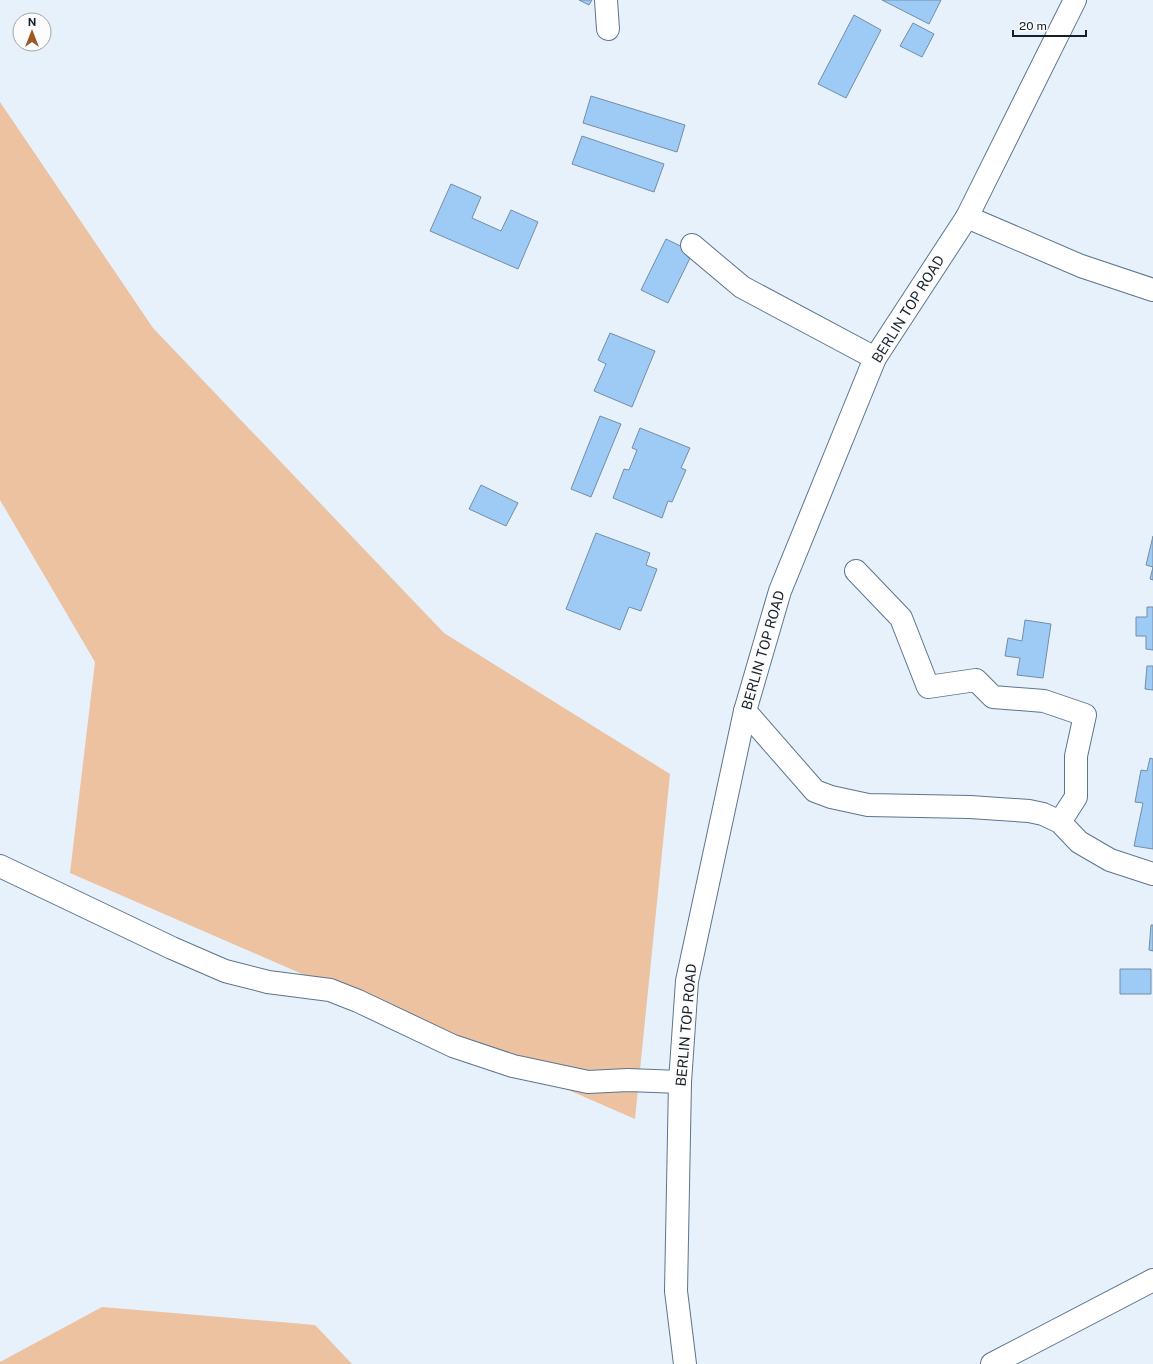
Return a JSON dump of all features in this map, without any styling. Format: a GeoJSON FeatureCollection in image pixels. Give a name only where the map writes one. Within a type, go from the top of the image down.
{"type":"FeatureCollection","features":[{"type":"Feature","properties":{"kind":"street"},"geometry":{"type":"LineString","coordinates":[[606,0],[608,29]]}},
{"type":"Feature","properties":{"kind":"street","name":"BERLIN TOP ROAD"},"geometry":{"type":"LineString","coordinates":[[685,1364],[676,1291],[680,1082],[687,981],[745,711],[780,590],[875,358],[968,217],[1074,0]]}},
{"type":"Feature","properties":{"kind":"street"},"geometry":{"type":"LineString","coordinates":[[968,217],[1081,266],[1153,290]]}},
{"type":"Feature","properties":{"kind":"street"},"geometry":{"type":"LineString","coordinates":[[692,245],[742,287],[875,358]]}},
{"type":"Feature","properties":{"kind":"street"},"geometry":{"type":"LineString","coordinates":[[856,571],[901,618],[928,687],[976,680],[993,696],[1044,701],[1085,715],[1076,756],[1076,796],[1060,822]]}},
{"type":"Feature","properties":{"kind":"street"},"geometry":{"type":"LineString","coordinates":[[745,711],[815,791],[831,797],[868,805],[970,807],[1030,811],[1043,814],[1060,822],[1079,842],[1110,860],[1153,874]]}},
{"type":"Feature","properties":{"kind":"street"},"geometry":{"type":"LineString","coordinates":[[0,866],[172,948],[225,971],[268,982],[330,990],[358,1001],[453,1046],[513,1066],[588,1082],[628,1080],[680,1082]]}},
{"type":"Feature","properties":{"kind":"street"},"geometry":{"type":"LineString","coordinates":[[992,1364],[1153,1280]]}},
{"type":"Feature","properties":{"kind":"shaded area"},"geometry":{"type":"Polygon","coordinates":[[[0,102],[153,328],[444,633],[670,774],[635,1119],[70,873],[95,662],[0,500],[0,102]]]}},
{"type":"Feature","properties":{"kind":"shaded area"},"geometry":{"type":"Polygon","coordinates":[[[102,1307],[315,1325],[352,1364],[0,1364],[0,1362],[102,1307]]]}},
{"type":"Feature","properties":{"kind":"building"},"geometry":{"type":"Polygon","coordinates":[[[579,0],[592,0],[589,5],[579,0]]]}},
{"type":"Feature","properties":{"kind":"building"},"geometry":{"type":"Polygon","coordinates":[[[882,0],[941,0],[929,24],[882,0]]]}},
{"type":"Feature","properties":{"kind":"building"},"geometry":{"type":"Polygon","coordinates":[[[854,15],[881,30],[846,98],[818,84],[854,15]]]}},
{"type":"Feature","properties":{"kind":"building"},"geometry":{"type":"Polygon","coordinates":[[[913,23],[934,34],[922,57],[900,46],[913,23]]]}},
{"type":"Feature","properties":{"kind":"building"},"geometry":{"type":"Polygon","coordinates":[[[591,96],[685,125],[677,152],[583,123],[591,96]]]}},
{"type":"Feature","properties":{"kind":"building"},"geometry":{"type":"Polygon","coordinates":[[[582,136],[664,164],[654,192],[572,164],[582,136]]]}},
{"type":"Feature","properties":{"kind":"building"},"geometry":{"type":"Polygon","coordinates":[[[451,184],[481,197],[472,218],[501,231],[511,210],[538,222],[518,269],[430,231],[451,184]]]}},
{"type":"Feature","properties":{"kind":"building"},"geometry":{"type":"Polygon","coordinates":[[[666,239],[693,252],[668,303],[641,290],[666,239]]]}},
{"type":"Feature","properties":{"kind":"building"},"geometry":{"type":"Polygon","coordinates":[[[610,333],[655,351],[632,407],[594,391],[606,364],[598,360],[610,333]]]}},
{"type":"Feature","properties":{"kind":"building"},"geometry":{"type":"Polygon","coordinates":[[[600,416],[621,424],[591,497],[571,489],[600,416]]]}},
{"type":"Feature","properties":{"kind":"building"},"geometry":{"type":"Polygon","coordinates":[[[640,428],[690,448],[681,468],[686,470],[672,502],[668,501],[662,518],[613,498],[624,469],[629,470],[637,450],[632,448],[640,428]]]}},
{"type":"Feature","properties":{"kind":"building"},"geometry":{"type":"Polygon","coordinates":[[[481,485],[518,503],[506,526],[469,509],[481,485]]]}},
{"type":"Feature","properties":{"kind":"building"},"geometry":{"type":"Polygon","coordinates":[[[596,533],[650,553],[646,565],[657,569],[641,611],[629,607],[620,630],[566,609],[596,533]]]}},
{"type":"Feature","properties":{"kind":"building"},"geometry":{"type":"Polygon","coordinates":[[[1153,536],[1153,567],[1146,565],[1153,536]]]}},
{"type":"Feature","properties":{"kind":"building"},"geometry":{"type":"Polygon","coordinates":[[[1153,567],[1153,580],[1150,579],[1153,567]]]}},
{"type":"Feature","properties":{"kind":"building"},"geometry":{"type":"Polygon","coordinates":[[[1147,607],[1153,607],[1153,650],[1146,649],[1146,636],[1136,636],[1136,617],[1147,617],[1147,607]]]}},
{"type":"Feature","properties":{"kind":"building"},"geometry":{"type":"Polygon","coordinates":[[[1025,620],[1051,624],[1043,678],[1017,675],[1020,658],[1005,656],[1008,638],[1022,641],[1025,620]]]}},
{"type":"Feature","properties":{"kind":"building"},"geometry":{"type":"Polygon","coordinates":[[[1147,666],[1153,666],[1153,690],[1145,689],[1147,666]]]}},
{"type":"Feature","properties":{"kind":"building"},"geometry":{"type":"Polygon","coordinates":[[[1150,758],[1153,759],[1153,849],[1134,846],[1143,803],[1135,802],[1141,770],[1147,771],[1150,758]]]}},
{"type":"Feature","properties":{"kind":"building"},"geometry":{"type":"Polygon","coordinates":[[[1151,925],[1153,925],[1153,951],[1149,950],[1151,925]]]}},
{"type":"Feature","properties":{"kind":"building"},"geometry":{"type":"Polygon","coordinates":[[[1120,969],[1151,969],[1151,994],[1120,994],[1120,969]]]}}]}
